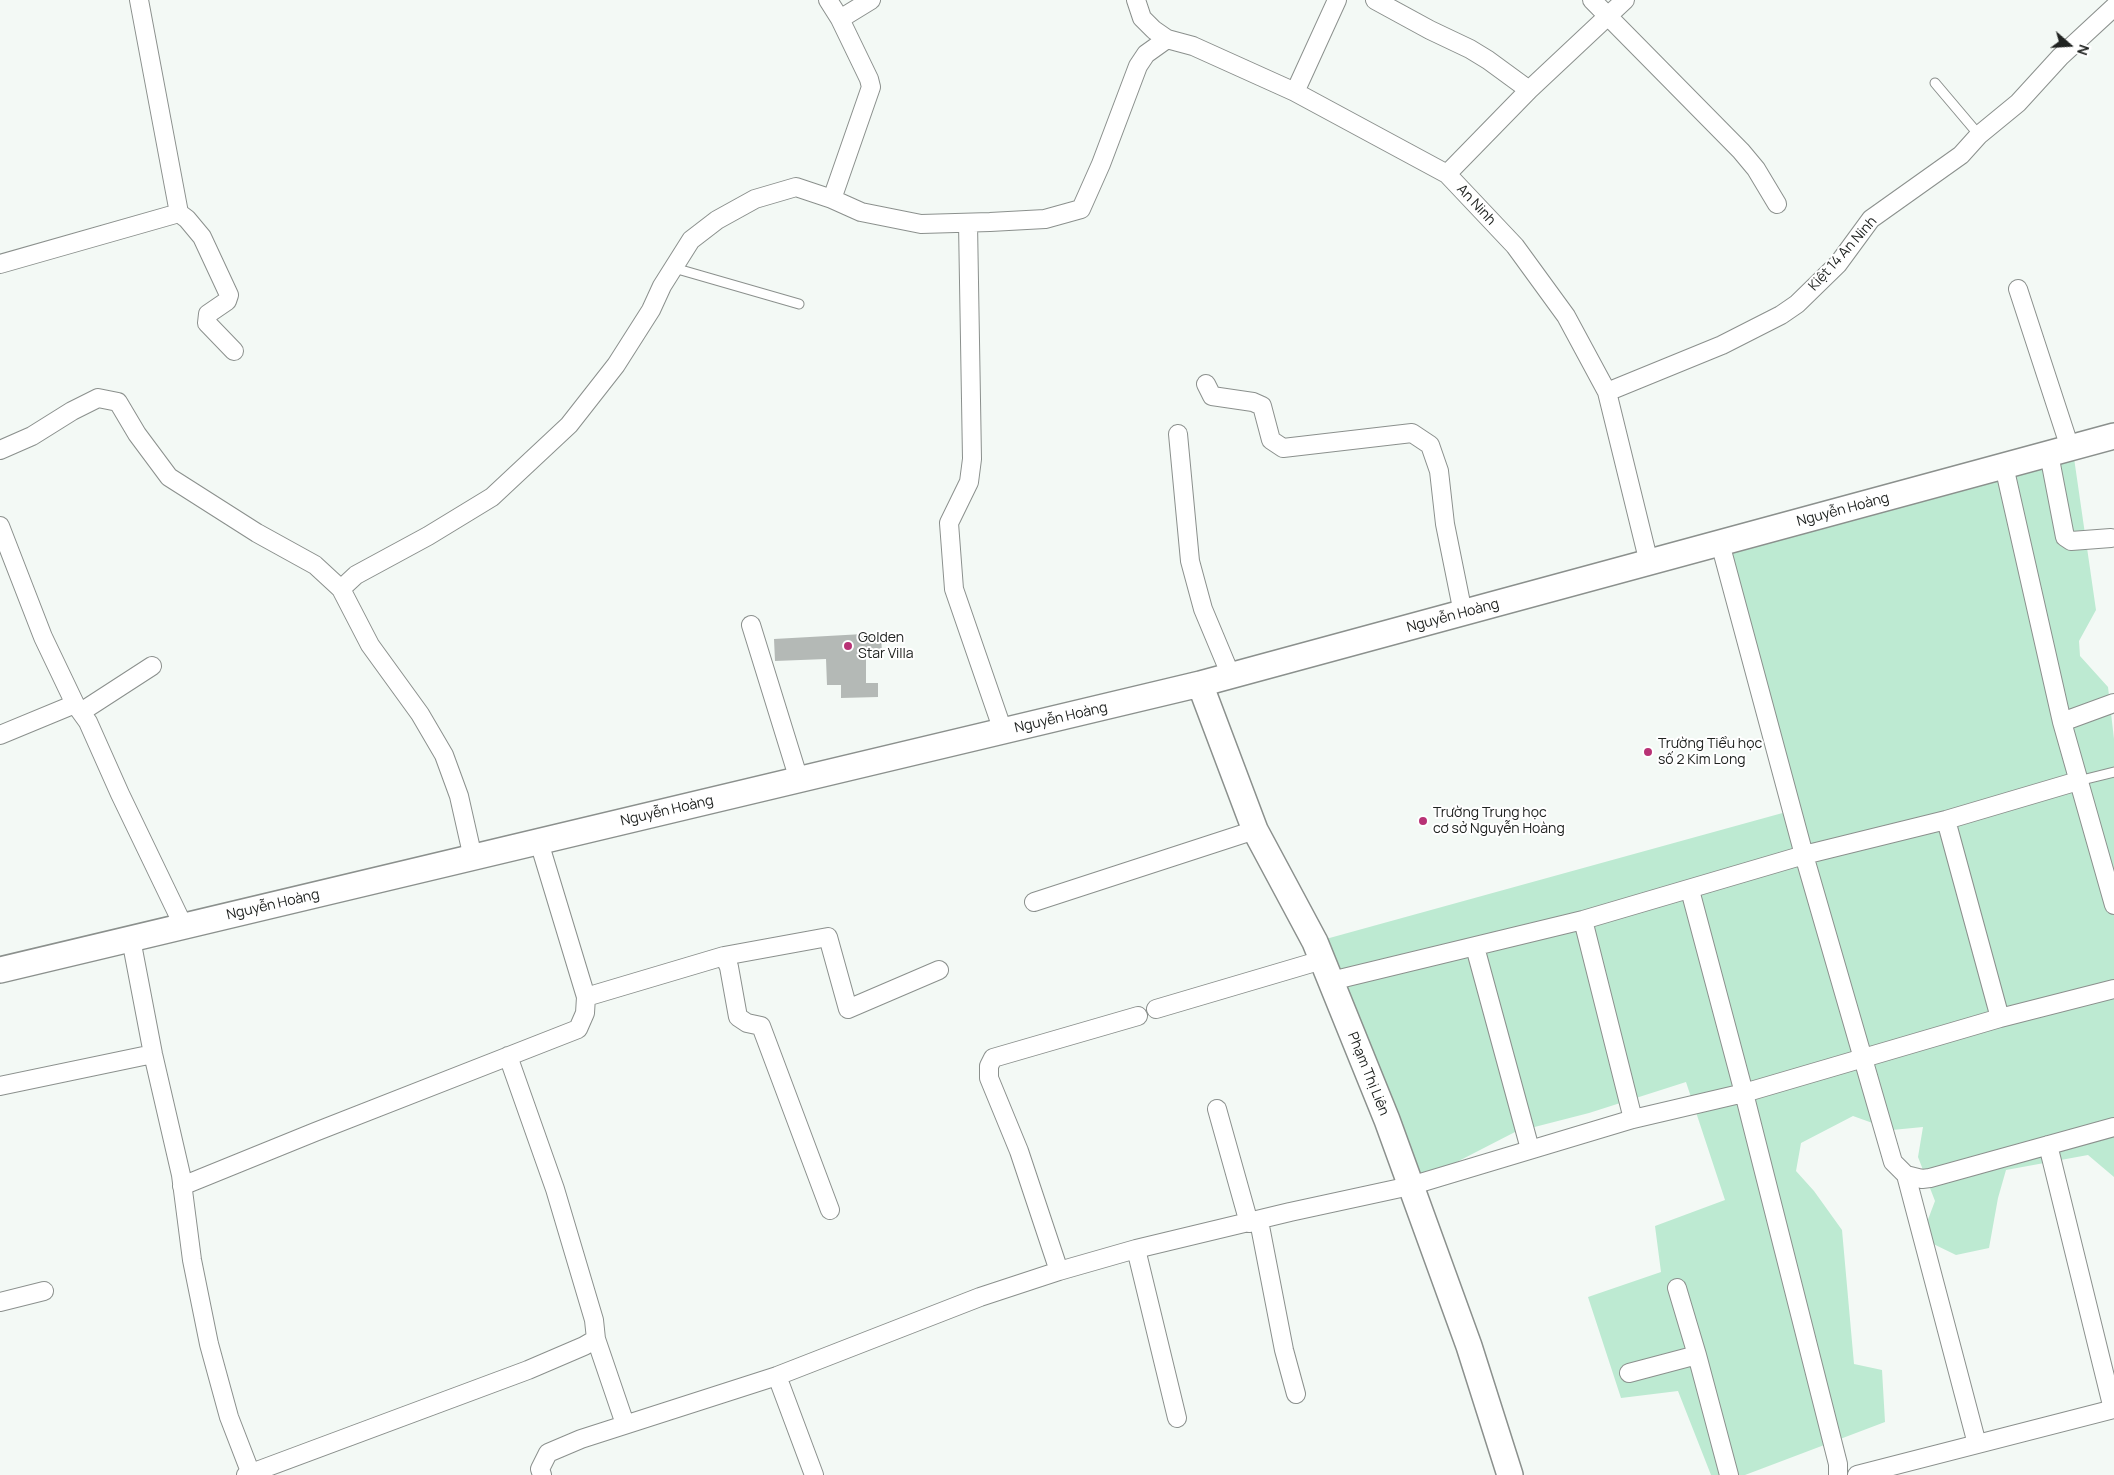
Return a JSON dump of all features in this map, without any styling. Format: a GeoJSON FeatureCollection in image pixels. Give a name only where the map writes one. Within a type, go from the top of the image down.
{"type":"FeatureCollection","features":[{"type":"Feature","properties":{"kind":"street"},"geometry":{"type":"LineString","coordinates":[[138,0],[179,214],[187,219],[202,237],[229,296],[227,301],[211,311],[206,320],[210,328],[234,352]]}},
{"type":"Feature","properties":{"kind":"street"},"geometry":{"type":"LineString","coordinates":[[828,0],[840,19],[871,87],[832,199]]}},
{"type":"Feature","properties":{"kind":"street"},"geometry":{"type":"LineString","coordinates":[[840,19],[871,0]]}},
{"type":"Feature","properties":{"kind":"street","name":"An Ninh"},"geometry":{"type":"LineString","coordinates":[[1136,0],[1142,18],[1167,39],[1192,46],[1295,92],[1447,174],[1515,246],[1536,272],[1566,316],[1607,392],[1649,562]]}},
{"type":"Feature","properties":{"kind":"street"},"geometry":{"type":"LineString","coordinates":[[1295,92],[1337,0]]}},
{"type":"Feature","properties":{"kind":"street"},"geometry":{"type":"LineString","coordinates":[[1375,0],[1488,60],[1529,90]]}},
{"type":"Feature","properties":{"kind":"street"},"geometry":{"type":"LineString","coordinates":[[1592,0],[1740,151],[1756,169],[1778,204]]}},
{"type":"Feature","properties":{"kind":"street"},"geometry":{"type":"LineString","coordinates":[[1447,174],[1529,90],[1625,0]]}},
{"type":"Feature","properties":{"kind":"street","name":"Kiệt 14 An Ninh"},"geometry":{"type":"LineString","coordinates":[[1607,392],[1722,346],[1781,315],[1797,304],[1838,264],[1871,219],[1961,155],[1979,134],[2018,103],[2060,57],[2114,8]]}},
{"type":"Feature","properties":{"kind":"street"},"geometry":{"type":"LineString","coordinates":[[341,589],[356,575],[428,536],[492,497],[569,425],[616,364],[651,310],[662,286],[691,240],[717,220],[755,199],[796,187],[832,199],[862,212],[921,224],[1045,219],[1081,209],[1101,164],[1138,66],[1146,54],[1167,39]]}},
{"type":"Feature","properties":{"kind":"street"},"geometry":{"type":"LineString","coordinates":[[0,264],[179,214]]}},
{"type":"Feature","properties":{"kind":"street"},"geometry":{"type":"LineString","coordinates":[[968,223],[972,459],[969,482],[948,523],[954,588],[1003,731]]}},
{"type":"Feature","properties":{"kind":"street"},"geometry":{"type":"LineString","coordinates":[[2018,290],[2060,451],[2066,537],[2071,541],[2111,538]]}},
{"type":"Feature","properties":{"kind":"street"},"geometry":{"type":"LineString","coordinates":[[1206,384],[1212,396],[1253,402],[1262,406],[1271,440],[1283,448],[1412,433],[1430,445],[1440,471],[1445,524],[1463,613]]}},
{"type":"Feature","properties":{"kind":"street"},"geometry":{"type":"LineString","coordinates":[[0,450],[32,436],[72,411],[98,398],[118,402],[137,434],[169,477],[257,533],[315,566],[341,589],[370,645],[420,714],[444,755],[459,796],[473,858]]}},
{"type":"Feature","properties":{"kind":"street"},"geometry":{"type":"LineString","coordinates":[[1178,434],[1190,561],[1203,610],[1231,676]]}},
{"type":"Feature","properties":{"kind":"street","name":"Nguyễn Hoàng"},"geometry":{"type":"LineString","coordinates":[[0,970],[1200,684],[2114,436]]}},
{"type":"Feature","properties":{"kind":"street"},"geometry":{"type":"LineString","coordinates":[[2004,466],[2062,722],[2114,905]]}},
{"type":"Feature","properties":{"kind":"street"},"geometry":{"type":"LineString","coordinates":[[0,526],[43,637],[78,708],[88,722],[120,794],[184,927]]}},
{"type":"Feature","properties":{"kind":"street"},"geometry":{"type":"LineString","coordinates":[[1720,543],[1804,855],[1893,1162],[1906,1175],[1977,1444]]}},
{"type":"Feature","properties":{"kind":"street"},"geometry":{"type":"LineString","coordinates":[[751,625],[799,780]]}},
{"type":"Feature","properties":{"kind":"street"},"geometry":{"type":"LineString","coordinates":[[0,734],[78,708],[152,666]]}},
{"type":"Feature","properties":{"kind":"street","name":"Phạm Thị Liên"},"geometry":{"type":"LineString","coordinates":[[1200,684],[1255,830],[1315,942],[1387,1120],[1469,1346],[1510,1475]]}},
{"type":"Feature","properties":{"kind":"street"},"geometry":{"type":"LineString","coordinates":[[2062,722],[2114,703]]}},
{"type":"Feature","properties":{"kind":"street"},"geometry":{"type":"LineString","coordinates":[[1156,1009],[1327,970],[1474,947],[1583,920],[1804,855],[1946,820],[2078,781]]}},
{"type":"Feature","properties":{"kind":"street"},"geometry":{"type":"LineString","coordinates":[[1946,820],[2000,1018]]}},
{"type":"Feature","properties":{"kind":"street"},"geometry":{"type":"LineString","coordinates":[[1034,902],[1255,830]]}},
{"type":"Feature","properties":{"kind":"street"},"geometry":{"type":"LineString","coordinates":[[182,1186],[578,1029],[585,1013],[586,997],[539,842]]}},
{"type":"Feature","properties":{"kind":"street"},"geometry":{"type":"LineString","coordinates":[[1690,890],[1744,1093],[1838,1464],[1838,1475]]}},
{"type":"Feature","properties":{"kind":"street"},"geometry":{"type":"LineString","coordinates":[[1583,920],[1634,1119]]}},
{"type":"Feature","properties":{"kind":"street"},"geometry":{"type":"LineString","coordinates":[[586,997],[724,956],[828,937],[848,1009],[940,970]]}},
{"type":"Feature","properties":{"kind":"street"},"geometry":{"type":"LineString","coordinates":[[131,939],[153,1054],[182,1186],[192,1260],[209,1344],[229,1417],[248,1474],[528,1370],[568,1354],[596,1339]]}},
{"type":"Feature","properties":{"kind":"street"},"geometry":{"type":"LineString","coordinates":[[1474,947],[1530,1149]]}},
{"type":"Feature","properties":{"kind":"street"},"geometry":{"type":"LineString","coordinates":[[724,956],[729,967],[738,1017],[748,1023],[761,1026],[830,1210]]}},
{"type":"Feature","properties":{"kind":"street"},"geometry":{"type":"LineString","coordinates":[[542,1475],[540,1469],[548,1453],[581,1439],[777,1376],[980,1297],[1059,1271],[1136,1249],[1410,1186],[1634,1119],[1744,1093],[2000,1018],[2114,989]]}},
{"type":"Feature","properties":{"kind":"street"},"geometry":{"type":"LineString","coordinates":[[1059,1271],[1019,1151],[990,1078],[989,1066],[993,1058],[1138,1016]]}},
{"type":"Feature","properties":{"kind":"street"},"geometry":{"type":"LineString","coordinates":[[0,1086],[153,1054]]}},
{"type":"Feature","properties":{"kind":"street"},"geometry":{"type":"LineString","coordinates":[[508,1056],[555,1189],[594,1320],[596,1339],[625,1424]]}},
{"type":"Feature","properties":{"kind":"street"},"geometry":{"type":"LineString","coordinates":[[1217,1110],[1254,1222],[1296,1394]]}},
{"type":"Feature","properties":{"kind":"street"},"geometry":{"type":"LineString","coordinates":[[1906,1175],[1922,1179],[1930,1178],[2114,1127]]}},
{"type":"Feature","properties":{"kind":"street"},"geometry":{"type":"LineString","coordinates":[[1857,1475],[2114,1409],[2048,1145]]}},
{"type":"Feature","properties":{"kind":"street"},"geometry":{"type":"LineString","coordinates":[[1136,1249],[1177,1418]]}},
{"type":"Feature","properties":{"kind":"street"},"geometry":{"type":"LineString","coordinates":[[1678,1288],[1729,1475]]}},
{"type":"Feature","properties":{"kind":"street"},"geometry":{"type":"LineString","coordinates":[[0,1302],[44,1290]]}},
{"type":"Feature","properties":{"kind":"street"},"geometry":{"type":"LineString","coordinates":[[1629,1372],[1697,1355]]}},
{"type":"Feature","properties":{"kind":"street"},"geometry":{"type":"LineString","coordinates":[[777,1376],[814,1475]]}},
{"type":"Feature","properties":{"kind":"lane"},"geometry":{"type":"LineString","coordinates":[[1935,82],[1979,134]]}},
{"type":"Feature","properties":{"kind":"lane"},"geometry":{"type":"LineString","coordinates":[[674,268],[799,304]]}},
{"type":"Feature","properties":{"kind":"lane"},"geometry":{"type":"LineString","coordinates":[[2078,781],[2114,772]]}},
{"type":"Feature","properties":{"kind":"green space"},"geometry":{"type":"Polygon","coordinates":[[[2074,458],[2096,610],[2079,641],[2080,656],[2108,687],[2114,739],[2114,1177],[2088,1155],[2006,1170],[1998,1198],[1989,1248],[1956,1255],[1921,1238],[1935,1201],[1918,1157],[1923,1127],[1892,1130],[1853,1116],[1801,1143],[1796,1171],[1814,1191],[1842,1230],[1854,1364],[1882,1370],[1885,1422],[1745,1475],[1711,1475],[1678,1391],[1621,1398],[1588,1297],[1661,1272],[1655,1226],[1725,1200],[1686,1082],[1589,1113],[1515,1132],[1410,1186],[1315,942],[1797,809],[1727,554],[2074,458]]]}},
{"type":"Feature","properties":{"kind":"building"},"geometry":{"type":"Polygon","coordinates":[[[881,633],[882,655],[866,656],[866,683],[878,683],[878,697],[841,698],[841,685],[827,685],[826,659],[775,661],[774,639],[881,633]]]}},
{"type":"Feature","properties":{"kind":"place","name":"Golden Star Villa"},"geometry":{"type":"Point","coordinates":[848,646]}},
{"type":"Feature","properties":{"kind":"place","name":"Trường Tiểu học số 2 Kim Long"},"geometry":{"type":"Point","coordinates":[1648,752]}},
{"type":"Feature","properties":{"kind":"place","name":"Trường Trung học cơ sở Nguyễn Hoàng"},"geometry":{"type":"Point","coordinates":[1423,821]}}]}
